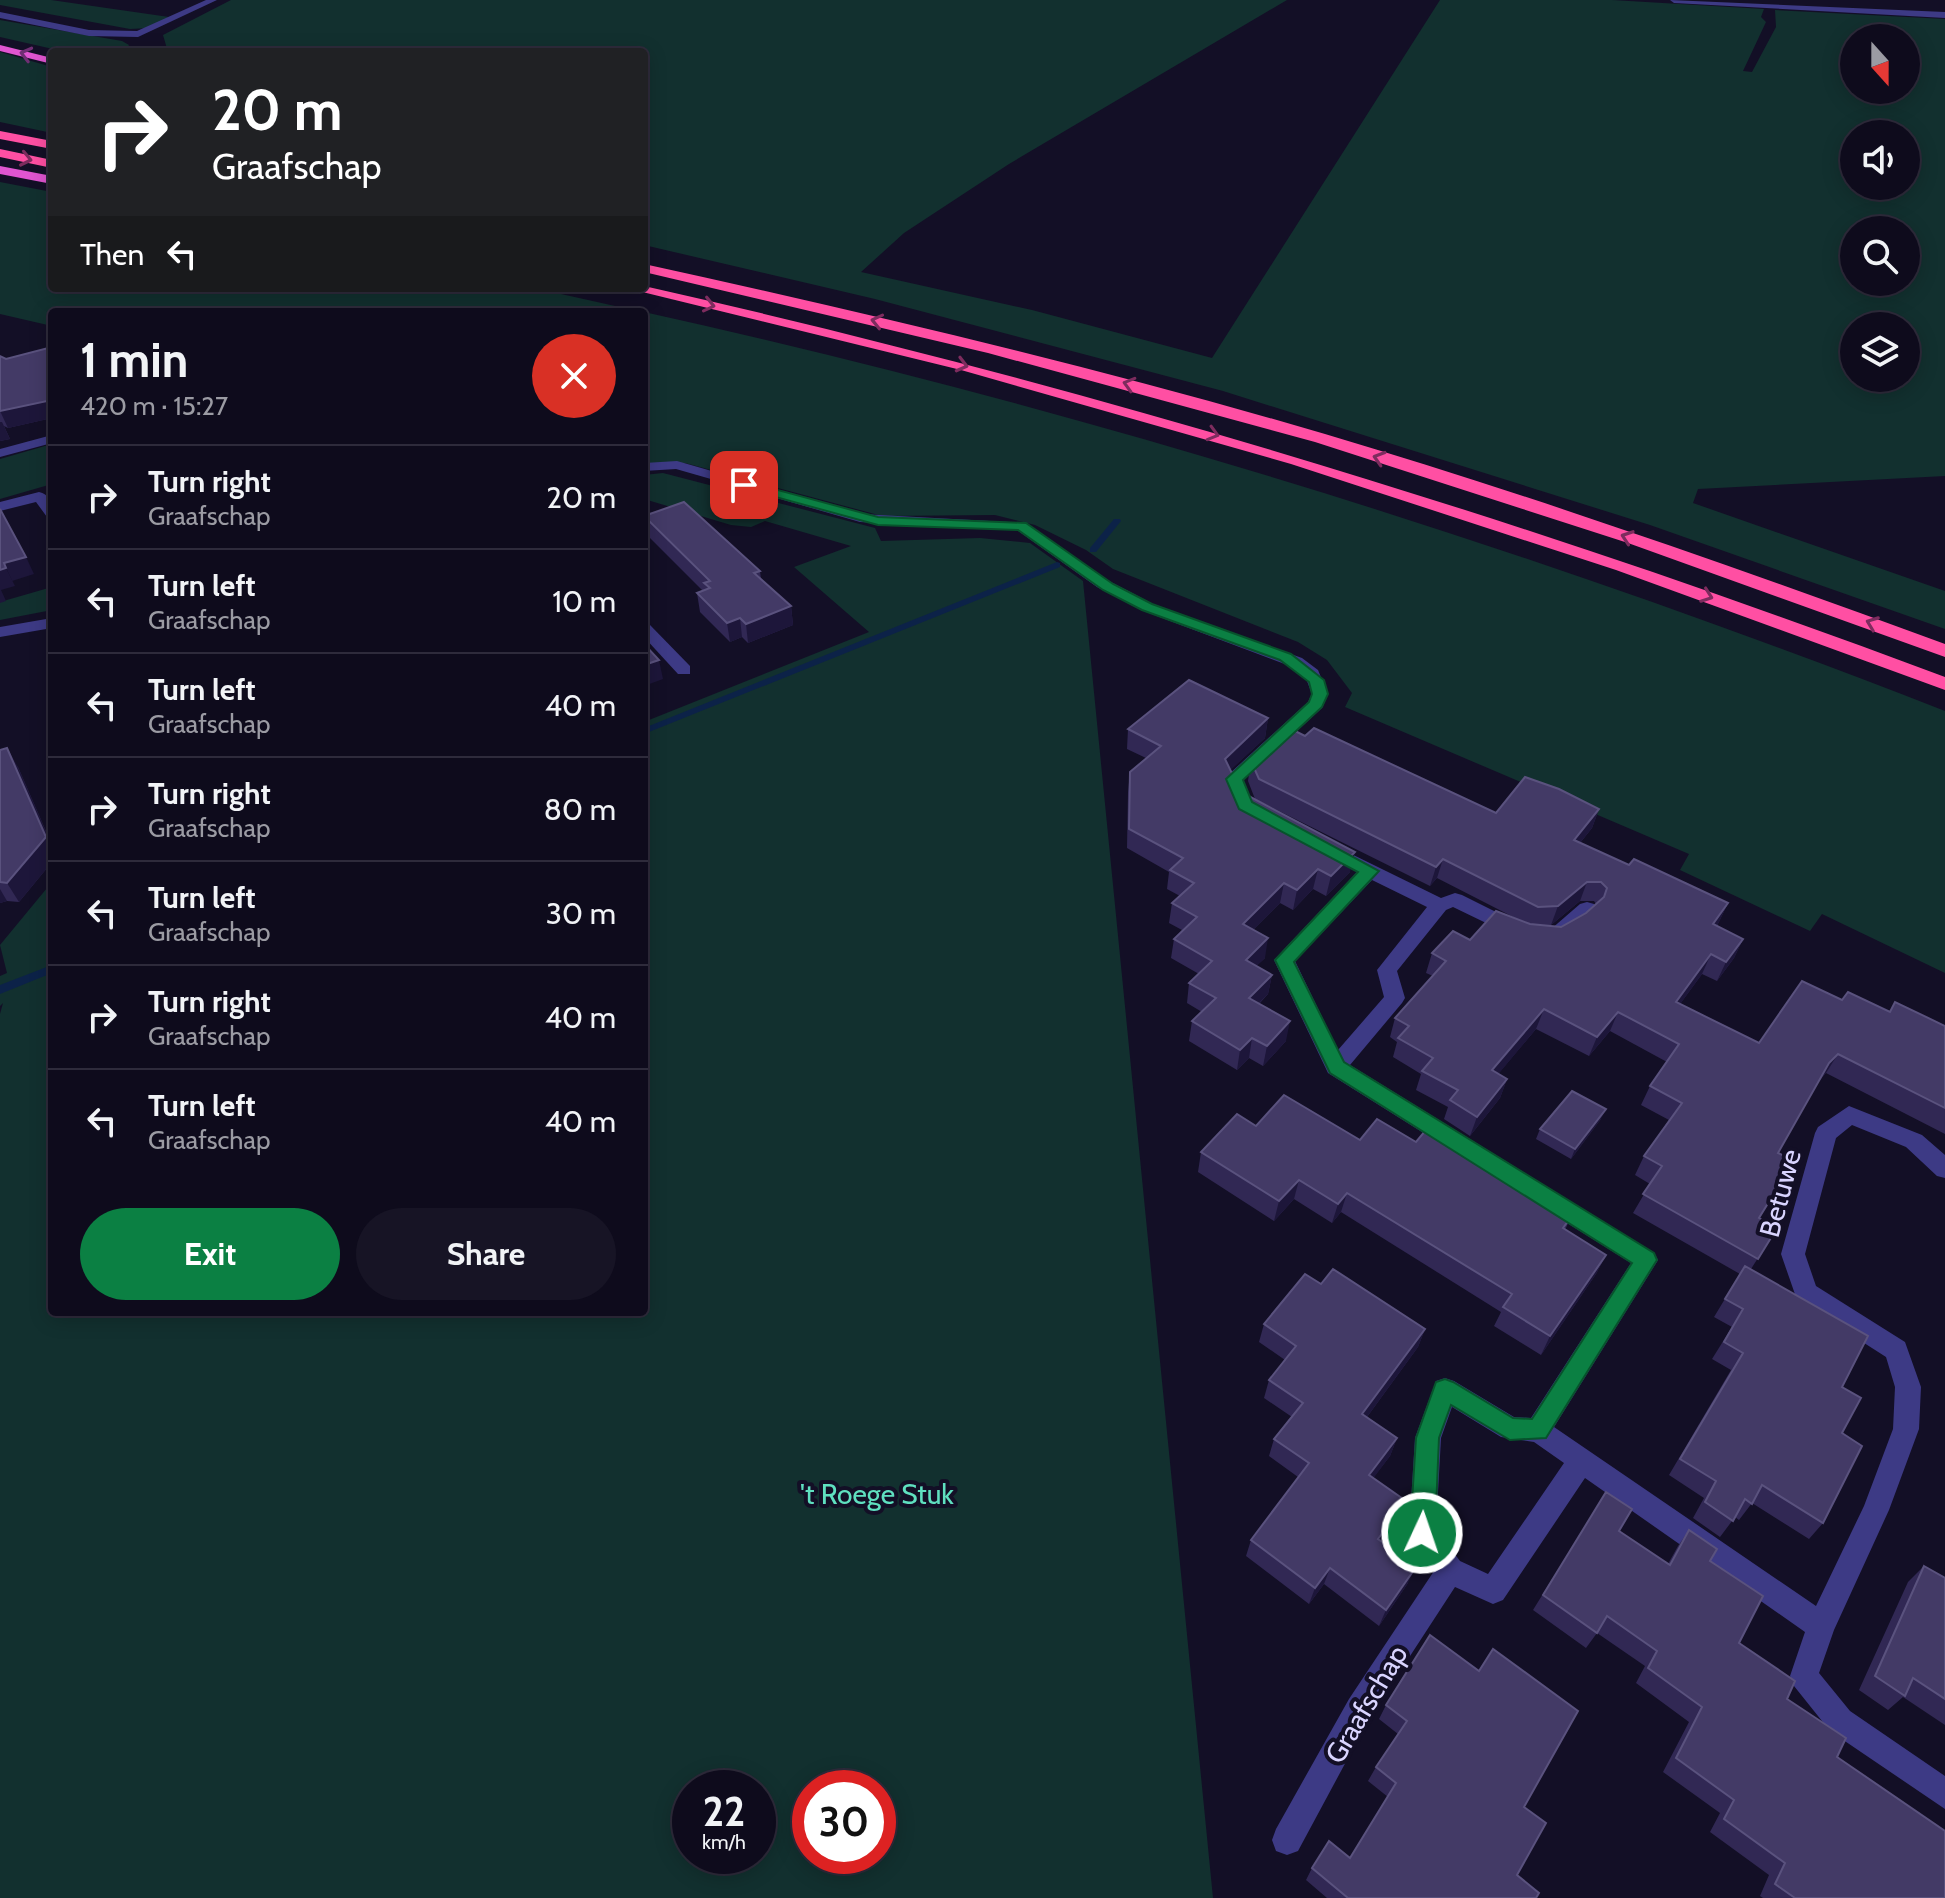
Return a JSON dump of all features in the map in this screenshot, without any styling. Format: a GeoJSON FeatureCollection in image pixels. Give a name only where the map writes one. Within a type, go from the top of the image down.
{"type":"FeatureCollection","features":[{"type":"Feature","properties":{"kind":"highway"},"geometry":{"type":"LineString","coordinates":[[0,48],[48,60]]}},
{"type":"Feature","properties":{"kind":"highway"},"geometry":{"type":"LineString","coordinates":[[0,135],[48,144]]}},
{"type":"Feature","properties":{"kind":"highway"},"geometry":{"type":"LineString","coordinates":[[0,153],[48,163]]}},
{"type":"Feature","properties":{"kind":"highway"},"geometry":{"type":"LineString","coordinates":[[0,170],[48,179]]}},
{"type":"Feature","properties":{"kind":"highway"},"geometry":{"type":"LineString","coordinates":[[648,269],[1111,379],[1312,436],[1630,538],[1945,651]]}},
{"type":"Feature","properties":{"kind":"highway"},"geometry":{"type":"LineString","coordinates":[[648,291],[921,355],[1307,462],[1606,560],[1945,684]]}},
{"type":"Feature","properties":{"kind":"street"},"geometry":{"type":"LineString","coordinates":[[0,15],[89,33],[138,34],[213,0]]}},
{"type":"Feature","properties":{"kind":"street"},"geometry":{"type":"LineString","coordinates":[[1674,0],[1945,15]]}},
{"type":"Feature","properties":{"kind":"street"},"geometry":{"type":"LineString","coordinates":[[0,453],[48,440]]}},
{"type":"Feature","properties":{"kind":"street"},"geometry":{"type":"LineString","coordinates":[[648,467],[677,465],[878,521],[1021,526],[1103,584],[1147,607],[1296,662],[1316,680],[1320,694],[1316,704],[1234,779],[1245,805],[1259,813]]}},
{"type":"Feature","properties":{"kind":"street"},"geometry":{"type":"LineString","coordinates":[[0,507],[39,496],[48,506]]}},
{"type":"Feature","properties":{"kind":"street"},"geometry":{"type":"LineString","coordinates":[[0,632],[48,624]]}},
{"type":"Feature","properties":{"kind":"street"},"geometry":{"type":"LineString","coordinates":[[648,632],[684,670]]}},
{"type":"Feature","properties":{"kind":"street"},"geometry":{"type":"LineString","coordinates":[[1314,842],[1439,905]]}},
{"type":"Feature","properties":{"kind":"street"},"geometry":{"type":"LineString","coordinates":[[1370,871],[1284,960],[1336,1067],[1646,1260],[1538,1430]]}},
{"type":"Feature","properties":{"kind":"street"},"geometry":{"type":"LineString","coordinates":[[1336,1067],[1395,998],[1387,970],[1439,905],[1455,900],[1535,936],[1557,935],[1587,909]]}},
{"type":"Feature","properties":{"kind":"street","name":"Betuwe"},"geometry":{"type":"LineString","coordinates":[[1821,1626],[1876,1510],[1906,1429],[1908,1387],[1896,1350],[1806,1293],[1793,1254],[1826,1133],[1849,1115],[1914,1141],[1945,1169]]}},
{"type":"Feature","properties":{"kind":"street"},"geometry":{"type":"LineString","coordinates":[[1582,1460],[1493,1590],[1450,1571],[1422,1533],[1428,1438],[1445,1389],[1510,1429],[1538,1430],[1582,1460],[1821,1626],[1804,1676],[1840,1721],[1945,1794]]}},
{"type":"Feature","properties":{"kind":"street","name":"Graafschap"},"geometry":{"type":"LineString","coordinates":[[1287,1840],[1359,1709],[1450,1571]]}},
{"type":"Feature","properties":{"kind":"green space"},"geometry":{"type":"Polygon","coordinates":[[[0,0],[51,0],[169,17],[149,28],[130,29],[0,5],[0,0]]]}},
{"type":"Feature","properties":{"kind":"green space"},"geometry":{"type":"Polygon","coordinates":[[[231,0],[1287,0],[1009,164],[904,233],[861,272],[1032,310],[1212,358],[1440,0],[1612,0],[1764,9],[1761,17],[1766,22],[1743,71],[1752,72],[1776,27],[1775,10],[1945,19],[1945,476],[1698,489],[1693,503],[1945,591],[1945,629],[1650,525],[1223,391],[875,299],[648,246],[648,48],[167,48],[163,35],[231,0]]]}},
{"type":"Feature","properties":{"kind":"green space"},"geometry":{"type":"Polygon","coordinates":[[[0,20],[122,41],[129,45],[127,48],[48,48],[0,37],[0,20]]]}},
{"type":"Feature","properties":{"kind":"green space"},"geometry":{"type":"Polygon","coordinates":[[[0,52],[48,66],[48,132],[0,122],[0,52]]]}},
{"type":"Feature","properties":{"kind":"green space"},"geometry":{"type":"Polygon","coordinates":[[[0,182],[48,191],[48,292],[552,292],[624,308],[48,308],[48,325],[0,314],[0,182]]]}},
{"type":"Feature","properties":{"kind":"green space"},"geometry":{"type":"Polygon","coordinates":[[[648,313],[975,392],[1302,486],[1626,593],[1945,711],[1945,973],[1822,914],[1810,931],[1680,870],[1689,854],[1345,707],[1352,693],[1327,660],[1298,642],[1113,569],[1086,550],[1035,525],[995,515],[882,516],[685,463],[648,463],[648,313]]]}},
{"type":"Feature","properties":{"kind":"green space"},"geometry":{"type":"Polygon","coordinates":[[[48,445],[48,485],[0,499],[0,459],[48,445]]]}},
{"type":"Feature","properties":{"kind":"green space","name":"'t Roege Stuk"},"geometry":{"type":"Polygon","coordinates":[[[663,473],[875,528],[881,541],[980,538],[1030,543],[1083,581],[1213,1898],[0,1898],[0,1014],[3,1003],[0,1006],[0,976],[7,973],[0,945],[48,887],[48,1316],[648,1316],[648,720],[869,632],[794,567],[851,546],[765,521],[751,527],[731,525],[648,500],[648,475],[663,473]]]}},
{"type":"Feature","properties":{"kind":"green space"},"geometry":{"type":"Polygon","coordinates":[[[48,588],[48,611],[0,620],[0,602],[48,588]]]}},
{"type":"Feature","properties":{"kind":"building"},"geometry":{"type":"Polygon","coordinates":[[[48,348],[48,401],[0,411],[0,356],[6,359],[48,348]]]}},
{"type":"Feature","properties":{"kind":"building"},"geometry":{"type":"Polygon","coordinates":[[[684,502],[760,571],[754,573],[791,606],[746,624],[740,618],[727,623],[697,593],[710,588],[704,583],[710,581],[648,520],[648,515],[684,502]]]}},
{"type":"Feature","properties":{"kind":"building"},"geometry":{"type":"Polygon","coordinates":[[[0,509],[26,557],[4,563],[6,568],[0,570],[0,509]]]}},
{"type":"Feature","properties":{"kind":"building"},"geometry":{"type":"Polygon","coordinates":[[[648,648],[659,660],[648,664],[648,648]]]}},
{"type":"Feature","properties":{"kind":"building"},"geometry":{"type":"Polygon","coordinates":[[[1189,680],[1268,718],[1225,759],[1241,792],[1355,852],[1331,876],[1318,869],[1297,890],[1284,883],[1243,924],[1268,938],[1246,960],[1272,975],[1249,998],[1290,1021],[1267,1046],[1252,1038],[1240,1050],[1192,1021],[1216,998],[1189,983],[1212,961],[1174,939],[1197,917],[1172,903],[1194,883],[1170,870],[1183,858],[1129,829],[1130,772],[1161,746],[1128,729],[1189,680]]]}},
{"type":"Feature","properties":{"kind":"building"},"geometry":{"type":"Polygon","coordinates":[[[1287,727],[1305,736],[1314,728],[1496,813],[1525,777],[1559,789],[1599,809],[1574,840],[1629,865],[1634,859],[1728,903],[1713,924],[1743,939],[1726,962],[1711,954],[1676,1002],[1759,1043],[1802,981],[1842,1000],[1848,992],[1890,1012],[1895,1002],[1945,1026],[1945,1108],[1838,1054],[1829,1063],[1778,1153],[1794,1161],[1759,1218],[1777,1228],[1758,1259],[1643,1194],[1662,1166],[1644,1156],[1682,1103],[1650,1086],[1679,1044],[1618,1012],[1597,1037],[1544,1009],[1492,1070],[1507,1079],[1477,1117],[1450,1100],[1458,1090],[1422,1071],[1433,1058],[1398,1038],[1409,1026],[1395,1018],[1446,961],[1432,953],[1453,931],[1470,940],[1496,911],[1530,924],[1561,927],[1586,913],[1604,897],[1607,888],[1601,882],[1587,882],[1558,906],[1538,907],[1443,859],[1436,867],[1259,779],[1251,761],[1287,727]]]}},
{"type":"Feature","properties":{"kind":"building"},"geometry":{"type":"Polygon","coordinates":[[[7,748],[46,837],[7,883],[0,882],[0,750],[7,748]]]}},
{"type":"Feature","properties":{"kind":"building"},"geometry":{"type":"Polygon","coordinates":[[[1572,1091],[1606,1109],[1575,1149],[1540,1129],[1572,1091]]]}},
{"type":"Feature","properties":{"kind":"building"},"geometry":{"type":"Polygon","coordinates":[[[1284,1095],[1360,1140],[1377,1119],[1416,1142],[1435,1119],[1462,1136],[1452,1148],[1571,1217],[1563,1228],[1606,1255],[1550,1336],[1503,1307],[1512,1294],[1347,1193],[1338,1204],[1299,1180],[1279,1201],[1201,1152],[1237,1114],[1256,1126],[1284,1095]]]}},
{"type":"Feature","properties":{"kind":"building"},"geometry":{"type":"Polygon","coordinates":[[[1745,1266],[1868,1336],[1842,1387],[1861,1398],[1842,1433],[1862,1446],[1823,1523],[1762,1485],[1752,1504],[1745,1499],[1733,1521],[1705,1502],[1716,1481],[1680,1459],[1743,1353],[1724,1342],[1743,1309],[1725,1299],[1745,1266]]]}},
{"type":"Feature","properties":{"kind":"building"},"geometry":{"type":"Polygon","coordinates":[[[1333,1269],[1425,1329],[1362,1414],[1397,1438],[1369,1475],[1406,1501],[1378,1539],[1416,1567],[1386,1610],[1330,1568],[1315,1588],[1251,1540],[1309,1463],[1274,1439],[1303,1403],[1269,1380],[1296,1346],[1264,1324],[1305,1274],[1321,1284],[1333,1269]]]}},
{"type":"Feature","properties":{"kind":"building"},"geometry":{"type":"Polygon","coordinates":[[[1606,1492],[1632,1509],[1619,1531],[1670,1565],[1689,1530],[1717,1549],[1710,1561],[1763,1596],[1739,1643],[1795,1681],[1787,1699],[1846,1738],[1837,1757],[1945,1831],[1945,1898],[1795,1898],[1775,1884],[1785,1863],[1724,1819],[1734,1800],[1676,1758],[1702,1707],[1648,1668],[1657,1651],[1607,1616],[1597,1633],[1543,1595],[1606,1492]]]}},
{"type":"Feature","properties":{"kind":"building"},"geometry":{"type":"Polygon","coordinates":[[[1924,1566],[1945,1578],[1945,1699],[1913,1678],[1905,1696],[1875,1676],[1924,1566]]]}},
{"type":"Feature","properties":{"kind":"building"},"geometry":{"type":"Polygon","coordinates":[[[1430,1635],[1479,1671],[1493,1649],[1578,1711],[1524,1807],[1546,1823],[1517,1875],[1539,1893],[1536,1898],[1348,1898],[1312,1868],[1329,1841],[1350,1858],[1396,1783],[1376,1767],[1407,1721],[1386,1705],[1430,1635]]]}},
{"type":"Feature","properties":{"kind":"waterway"},"geometry":{"type":"LineString","coordinates":[[1093,550],[1117,521]]}},
{"type":"Feature","properties":{"kind":"waterway"},"geometry":{"type":"LineString","coordinates":[[648,729],[1057,565]]}},
{"type":"Feature","properties":{"kind":"waterway"},"geometry":{"type":"LineString","coordinates":[[0,990],[48,971]]}},
{"type":"Feature","properties":{"kind":"route"},"geometry":{"type":"LineString","coordinates":[[744,485],[878,521],[1007,523],[1021,526],[1108,587],[1147,607],[1286,657],[1305,668],[1316,680],[1320,694],[1316,704],[1234,779],[1245,805],[1370,871],[1284,960],[1336,1067],[1646,1260],[1538,1430],[1510,1429],[1445,1389],[1428,1438],[1422,1533]]}}]}
